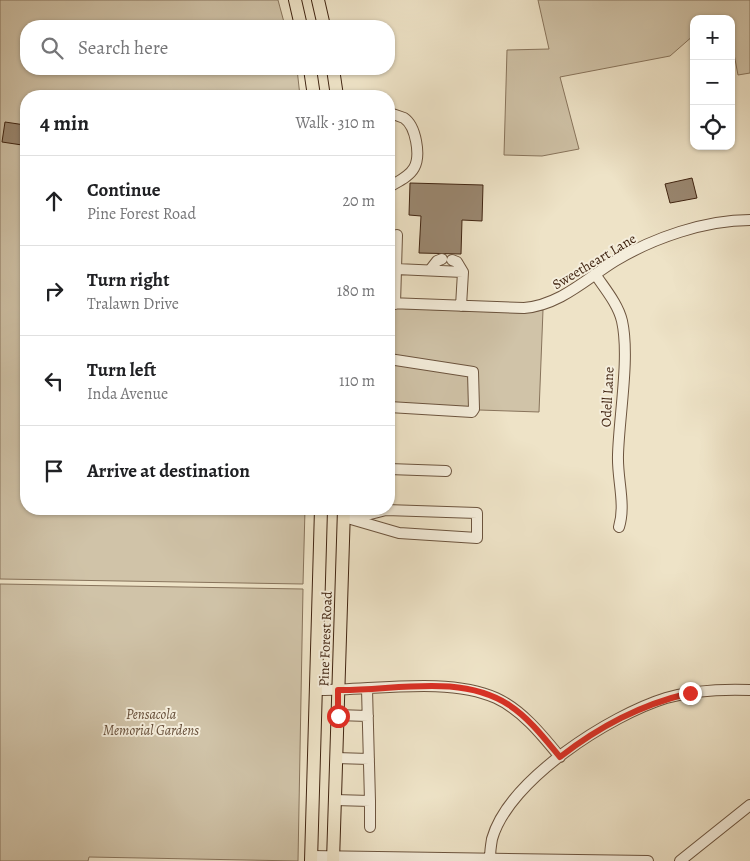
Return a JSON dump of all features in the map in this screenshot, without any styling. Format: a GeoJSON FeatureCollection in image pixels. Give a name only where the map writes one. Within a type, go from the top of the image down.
{"type":"FeatureCollection","features":[{"type":"Feature","properties":{"kind":"main road"},"geometry":{"type":"LineString","coordinates":[[295,0],[300,20]]}},
{"type":"Feature","properties":{"kind":"main road"},"geometry":{"type":"LineString","coordinates":[[318,0],[323,20]]}},
{"type":"Feature","properties":{"kind":"main road"},"geometry":{"type":"LineString","coordinates":[[311,75],[313,90]]}},
{"type":"Feature","properties":{"kind":"main road"},"geometry":{"type":"LineString","coordinates":[[334,75],[336,90]]}},
{"type":"Feature","properties":{"kind":"main road","name":"Pine Forest Road"},"geometry":{"type":"LineString","coordinates":[[311,859],[322,515]]}},
{"type":"Feature","properties":{"kind":"main road","name":"Pine Forest Road"},"geometry":{"type":"LineString","coordinates":[[334,859],[338,690],[346,515]]}},
{"type":"Feature","properties":{"kind":"main road"},"geometry":{"type":"LineString","coordinates":[[318,639],[340,639]]}},
{"type":"Feature","properties":{"kind":"street"},"geometry":{"type":"LineString","coordinates":[[395,115],[404,118],[412,128],[418,155],[415,168],[395,183]]}},
{"type":"Feature","properties":{"kind":"street","name":"Sweetheart Lane"},"geometry":{"type":"LineString","coordinates":[[395,304],[524,308],[539,306],[569,292],[637,250],[663,238],[700,227],[750,220]]}},
{"type":"Feature","properties":{"kind":"street"},"geometry":{"type":"LineString","coordinates":[[395,278],[397,235]]}},
{"type":"Feature","properties":{"kind":"street"},"geometry":{"type":"LineString","coordinates":[[430,270],[437,261],[447,259],[457,262],[463,272],[461,306]]}},
{"type":"Feature","properties":{"kind":"street"},"geometry":{"type":"LineString","coordinates":[[396,269],[463,272]]}},
{"type":"Feature","properties":{"kind":"street","name":"Odell Lane"},"geometry":{"type":"LineString","coordinates":[[596,274],[618,309],[623,332],[618,477],[623,515],[619,527]]}},
{"type":"Feature","properties":{"kind":"street"},"geometry":{"type":"LineString","coordinates":[[395,360],[473,372],[474,410],[472,412],[395,407]]}},
{"type":"Feature","properties":{"kind":"street"},"geometry":{"type":"LineString","coordinates":[[395,469],[446,471]]}},
{"type":"Feature","properties":{"kind":"street"},"geometry":{"type":"LineString","coordinates":[[346,515],[399,533],[477,538],[477,513],[395,510]]}},
{"type":"Feature","properties":{"kind":"street"},"geometry":{"type":"LineString","coordinates":[[316,690],[427,686],[480,692],[510,706],[540,733],[560,757]]}},
{"type":"Feature","properties":{"kind":"street"},"geometry":{"type":"LineString","coordinates":[[367,689],[370,827]]}},
{"type":"Feature","properties":{"kind":"street"},"geometry":{"type":"LineString","coordinates":[[490,858],[492,839],[512,804],[531,781],[560,757],[608,724],[645,706],[690,693],[750,690]]}},
{"type":"Feature","properties":{"kind":"street"},"geometry":{"type":"LineString","coordinates":[[338,716],[368,716]]}},
{"type":"Feature","properties":{"kind":"street"},"geometry":{"type":"LineString","coordinates":[[336,758],[369,759]]}},
{"type":"Feature","properties":{"kind":"street"},"geometry":{"type":"LineString","coordinates":[[335,800],[370,801]]}},
{"type":"Feature","properties":{"kind":"street"},"geometry":{"type":"LineString","coordinates":[[680,861],[750,805]]}},
{"type":"Feature","properties":{"kind":"street"},"geometry":{"type":"LineString","coordinates":[[311,859],[490,858],[648,861]]}},
{"type":"Feature","properties":{"kind":"green space"},"geometry":{"type":"Polygon","coordinates":[[[0,0],[278,0],[283,20],[20,20],[20,75],[298,75],[299,90],[20,90],[20,515],[305,515],[303,584],[0,579],[0,0]]]}},
{"type":"Feature","properties":{"kind":"green space"},"geometry":{"type":"Polygon","coordinates":[[[538,0],[750,0],[750,73],[738,75],[735,59],[735,15],[690,15],[690,38],[670,56],[560,77],[579,149],[542,156],[504,155],[507,50],[549,49],[538,0]]]}},
{"type":"Feature","properties":{"kind":"green space"},"geometry":{"type":"Polygon","coordinates":[[[395,308],[524,313],[543,310],[539,412],[395,407],[395,308]]]}},
{"type":"Feature","properties":{"kind":"green space","name":"Pensacola Memorial Gardens"},"geometry":{"type":"Polygon","coordinates":[[[0,584],[303,589],[298,861],[89,857],[88,861],[0,861],[0,584]]]}},
{"type":"Feature","properties":{"kind":"building"},"geometry":{"type":"Polygon","coordinates":[[[5,122],[20,124],[20,145],[2,142],[5,122]]]}},
{"type":"Feature","properties":{"kind":"building"},"geometry":{"type":"Polygon","coordinates":[[[692,178],[697,198],[670,203],[665,184],[692,178]]]}},
{"type":"Feature","properties":{"kind":"building"},"geometry":{"type":"Polygon","coordinates":[[[410,183],[483,185],[482,221],[462,220],[461,254],[419,253],[421,216],[409,215],[410,183]]]}},
{"type":"Feature","properties":{"kind":"route"},"geometry":{"type":"LineString","coordinates":[[338,716],[338,690],[351,691],[427,686],[480,692],[510,706],[545,739],[560,757],[592,733],[623,716],[667,698],[690,693]]}}]}
